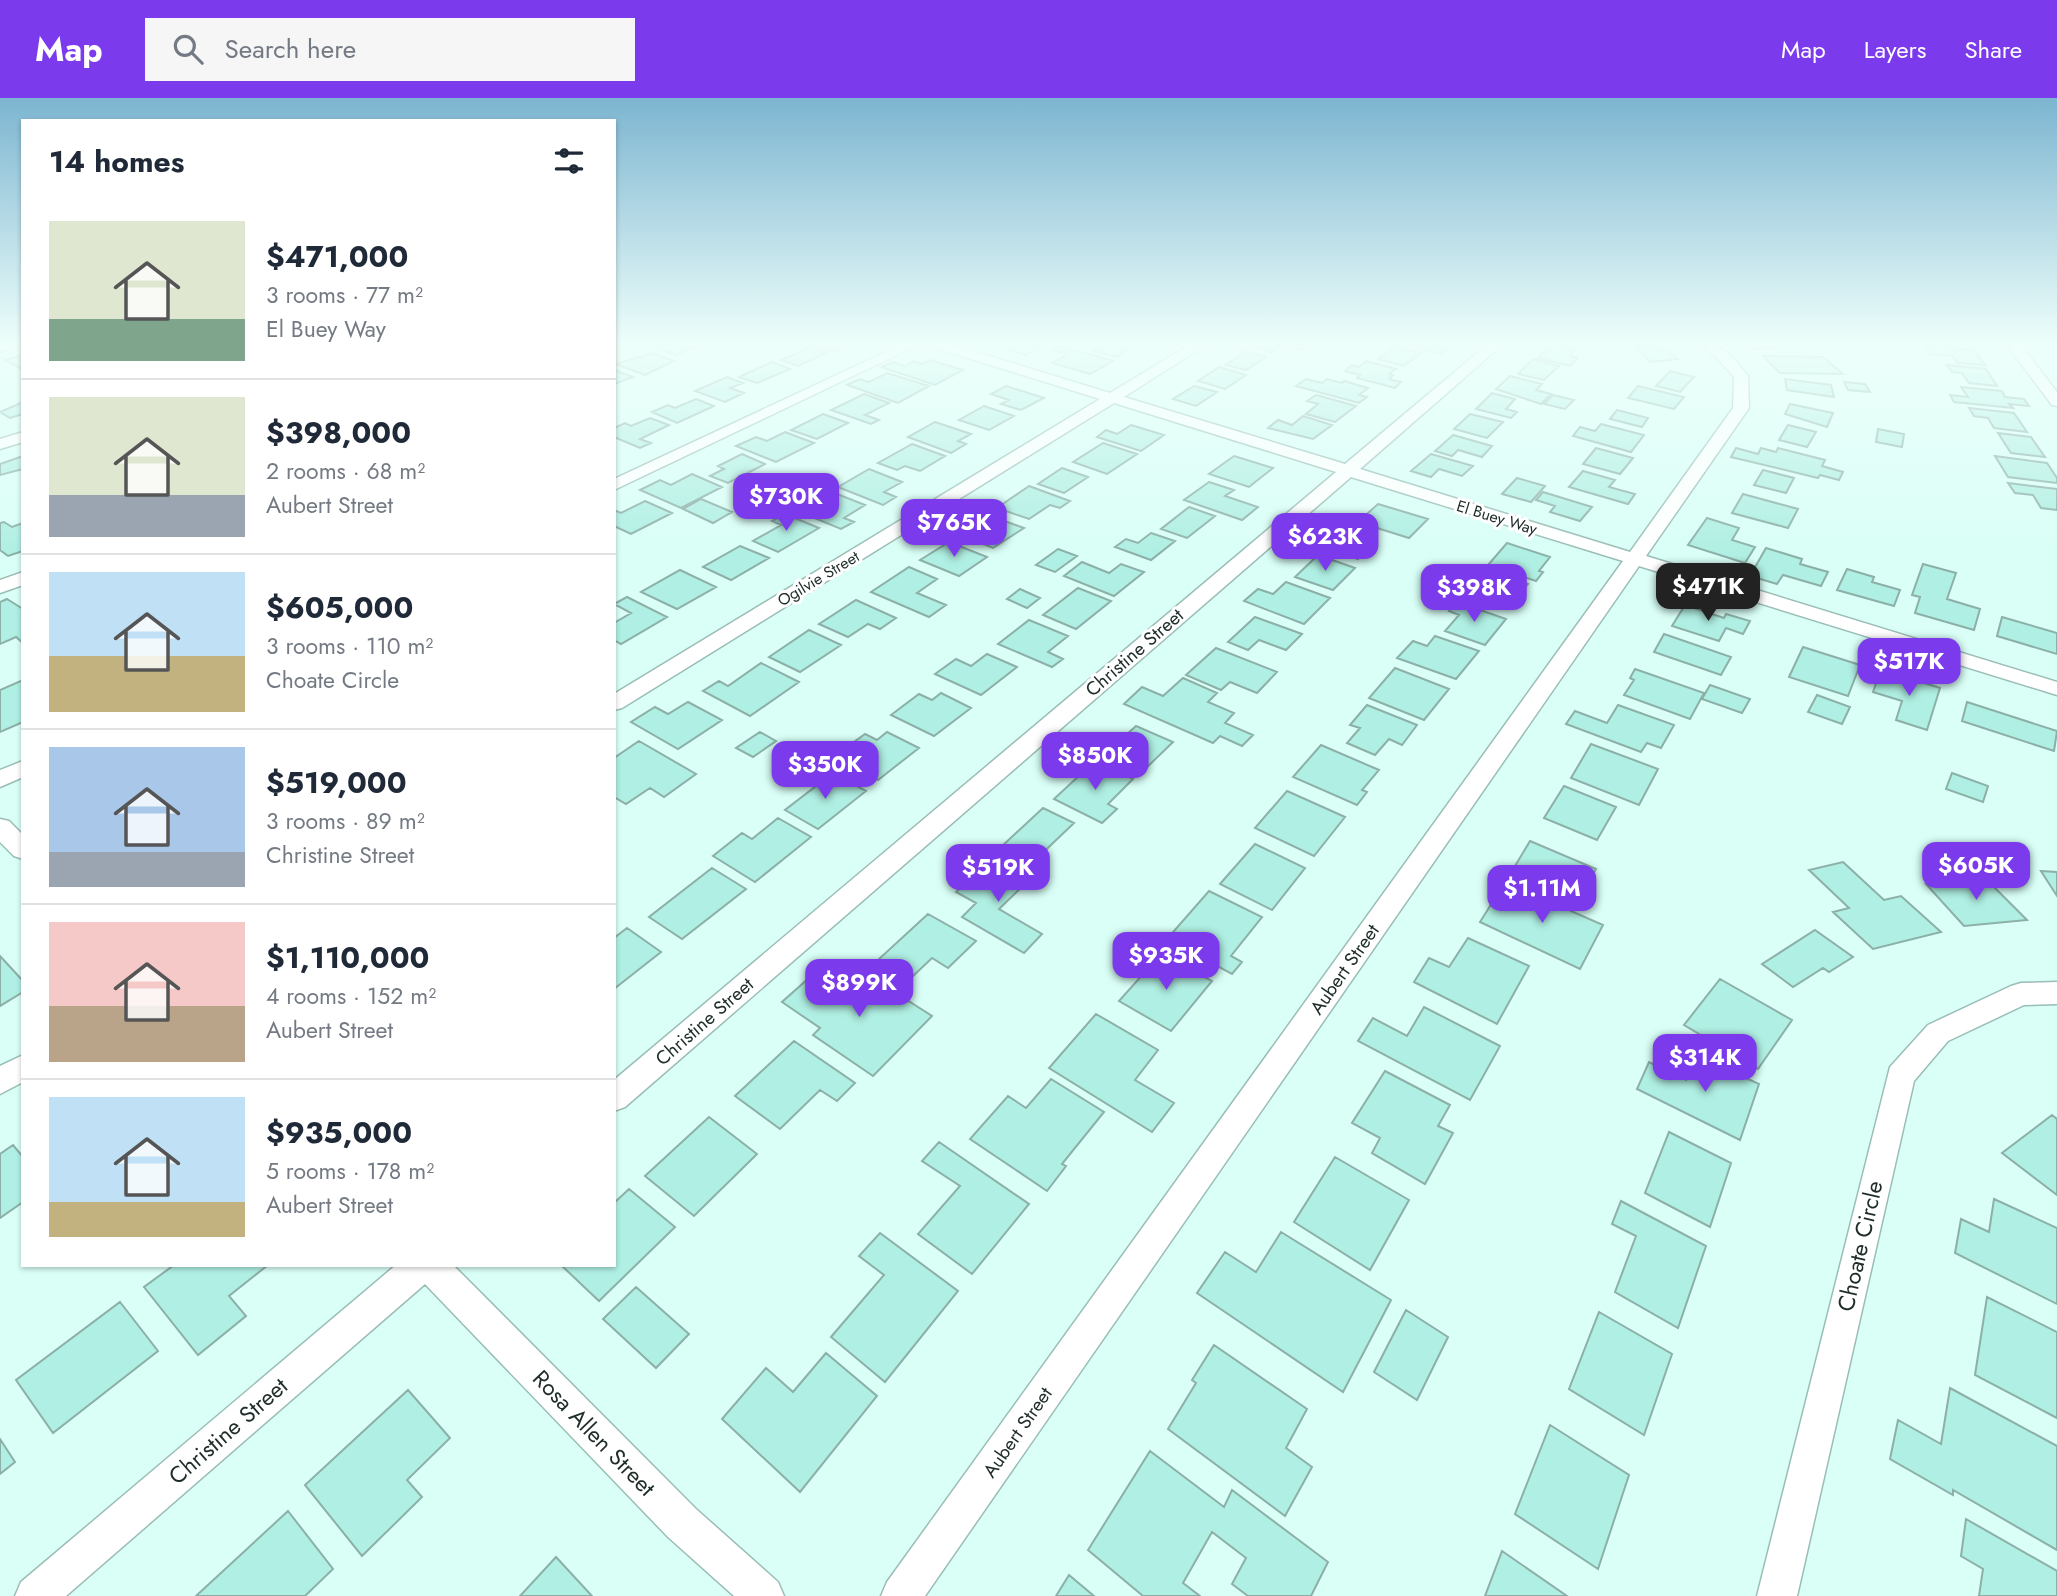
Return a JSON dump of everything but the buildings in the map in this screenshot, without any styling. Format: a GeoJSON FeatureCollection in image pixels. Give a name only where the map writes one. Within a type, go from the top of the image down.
{"type":"FeatureCollection","features":[{"type":"Feature","properties":{"kind":"street"},"geometry":{"type":"LineString","coordinates":[[616,484],[765,414]]}},
{"type":"Feature","properties":{"kind":"street","name":"Ogilvie Street"},"geometry":{"type":"LineString","coordinates":[[616,702],[1087,414]]}},
{"type":"Feature","properties":{"kind":"street","name":"El Buey Way"},"geometry":{"type":"LineString","coordinates":[[1161,414],[2057,689]]}},
{"type":"Feature","properties":{"kind":"street","name":"Christine Street"},"geometry":{"type":"LineString","coordinates":[[616,1096],[1413,414]]}},
{"type":"Feature","properties":{"kind":"street","name":"Aubert Street"},"geometry":{"type":"LineString","coordinates":[[901,1596],[1737,414]]}},
{"type":"Feature","properties":{"kind":"street"},"geometry":{"type":"LineString","coordinates":[[0,444],[21,438]]}},
{"type":"Feature","properties":{"kind":"street"},"geometry":{"type":"LineString","coordinates":[[0,587],[21,579]]}},
{"type":"Feature","properties":{"kind":"street"},"geometry":{"type":"LineString","coordinates":[[0,779],[21,769]]}},
{"type":"Feature","properties":{"kind":"street"},"geometry":{"type":"LineString","coordinates":[[0,827],[21,848]]}},
{"type":"Feature","properties":{"kind":"street","name":"Choate Circle"},"geometry":{"type":"LineString","coordinates":[[1777,1596],[1900,1076],[1938,1033],[2021,994],[2057,993]]}},
{"type":"Feature","properties":{"kind":"street"},"geometry":{"type":"LineString","coordinates":[[0,1081],[21,1068]]}},
{"type":"Feature","properties":{"kind":"street","name":"Christine Street"},"geometry":{"type":"LineString","coordinates":[[35,1596],[420,1267]]}},
{"type":"Feature","properties":{"kind":"street","name":"Rosa Allen Street"},"geometry":{"type":"LineString","coordinates":[[431,1267],[682,1523],[764,1596]]}}]}
